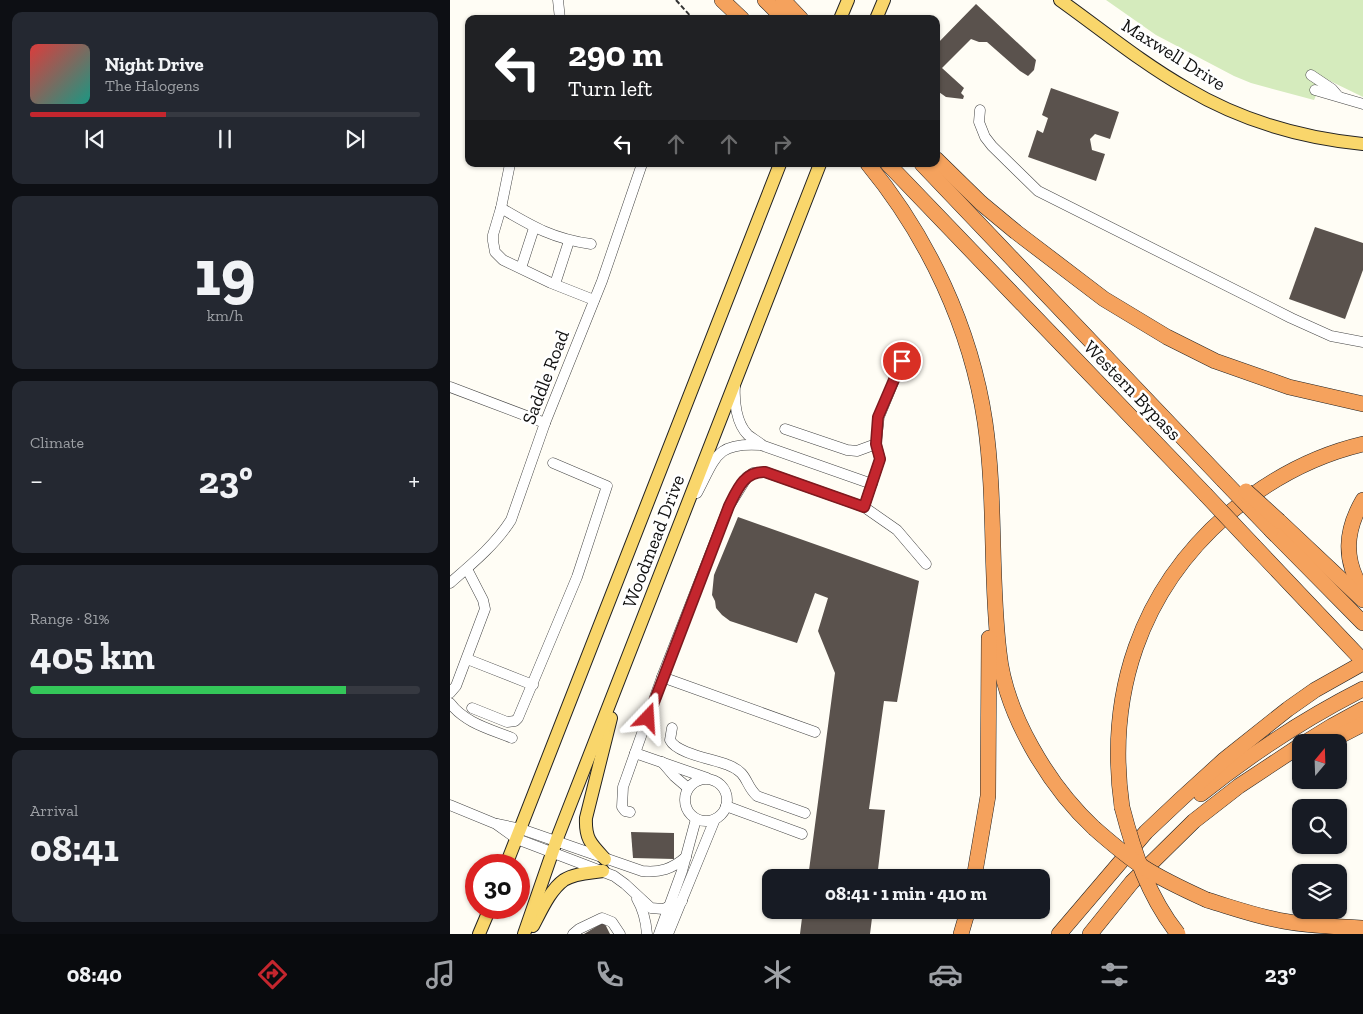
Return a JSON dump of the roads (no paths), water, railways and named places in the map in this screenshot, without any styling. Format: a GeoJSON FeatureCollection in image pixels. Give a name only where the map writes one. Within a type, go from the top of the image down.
{"type":"FeatureCollection","features":[{"type":"Feature","properties":{"kind":"highway"},"geometry":{"type":"LineString","coordinates":[[721,0],[733,15]]}},
{"type":"Feature","properties":{"kind":"highway"},"geometry":{"type":"LineString","coordinates":[[721,0],[738,15]]}},
{"type":"Feature","properties":{"kind":"highway"},"geometry":{"type":"LineString","coordinates":[[766,0],[780,15]]}},
{"type":"Feature","properties":{"kind":"highway"},"geometry":{"type":"LineString","coordinates":[[784,0],[797,15]]}},
{"type":"Feature","properties":{"kind":"highway"},"geometry":{"type":"LineString","coordinates":[[940,163],[981,203],[1016,232],[1104,299],[1167,337],[1215,361],[1279,384],[1363,404]]}},
{"type":"Feature","properties":{"kind":"highway"},"geometry":{"type":"LineString","coordinates":[[870,167],[919,236],[960,324],[978,388],[985,423],[999,653],[1004,678],[1020,723],[1039,760],[1064,796],[1094,828],[1119,850],[1168,882],[1207,900],[1249,913],[1288,922],[1363,928]]}},
{"type":"Feature","properties":{"kind":"highway","name":"Western Bypass"},"geometry":{"type":"LineString","coordinates":[[891,167],[1205,494],[1363,662]]}},
{"type":"Feature","properties":{"kind":"highway","name":"Western Bypass"},"geometry":{"type":"LineString","coordinates":[[925,167],[1138,391],[1275,526],[1363,623]]}},
{"type":"Feature","properties":{"kind":"highway"},"geometry":{"type":"LineString","coordinates":[[1178,934],[1166,919],[1145,879],[1132,846],[1122,807],[1117,765],[1118,727],[1123,690],[1134,651],[1144,626],[1168,583],[1206,534],[1268,483],[1309,461],[1363,444]]}},
{"type":"Feature","properties":{"kind":"highway"},"geometry":{"type":"LineString","coordinates":[[976,869],[988,796],[988,461]]}},
{"type":"Feature","properties":{"kind":"highway"},"geometry":{"type":"LineString","coordinates":[[1363,500],[1355,514],[1348,534],[1349,556],[1357,582],[1363,590]]}},
{"type":"Feature","properties":{"kind":"highway"},"geometry":{"type":"LineString","coordinates":[[1275,526],[1363,600]]}},
{"type":"Feature","properties":{"kind":"highway"},"geometry":{"type":"LineString","coordinates":[[1059,934],[1146,832],[1225,759],[1315,690],[1363,662]]}},
{"type":"Feature","properties":{"kind":"highway"},"geometry":{"type":"LineString","coordinates":[[1075,914],[1186,806],[1232,769],[1326,708],[1363,689]]}},
{"type":"Feature","properties":{"kind":"highway"},"geometry":{"type":"LineString","coordinates":[[1319,734],[1363,710]]}},
{"type":"Feature","properties":{"kind":"highway"},"geometry":{"type":"LineString","coordinates":[[1344,734],[1363,724]]}},
{"type":"Feature","properties":{"kind":"highway"},"geometry":{"type":"LineString","coordinates":[[1090,934],[1132,882],[1194,821],[1239,786],[1292,752]]}},
{"type":"Feature","properties":{"kind":"highway"},"geometry":{"type":"LineString","coordinates":[[1283,757],[1292,754]]}},
{"type":"Feature","properties":{"kind":"highway"},"geometry":{"type":"LineString","coordinates":[[961,934],[965,919]]}},
{"type":"Feature","properties":{"kind":"main road"},"geometry":{"type":"LineString","coordinates":[[842,15],[848,0]]}},
{"type":"Feature","properties":{"kind":"main road"},"geometry":{"type":"LineString","coordinates":[[878,15],[884,0]]}},
{"type":"Feature","properties":{"kind":"main road","name":"Maxwell Drive"},"geometry":{"type":"LineString","coordinates":[[1060,0],[1158,70],[1185,88],[1214,103],[1269,125],[1297,133],[1363,144]]}},
{"type":"Feature","properties":{"kind":"main road","name":"Woodmead Drive"},"geometry":{"type":"LineString","coordinates":[[511,854],[779,167]]}},
{"type":"Feature","properties":{"kind":"main road","name":"Woodmead Drive"},"geometry":{"type":"LineString","coordinates":[[526,934],[554,847],[819,167]]}},
{"type":"Feature","properties":{"kind":"main road"},"geometry":{"type":"LineString","coordinates":[[526,934],[552,893],[564,880],[604,865],[590,843],[586,832],[586,818],[627,660]]}},
{"type":"Feature","properties":{"kind":"main road"},"geometry":{"type":"LineString","coordinates":[[479,934],[485,919]]}},
{"type":"Feature","properties":{"kind":"street"},"geometry":{"type":"LineString","coordinates":[[558,0],[560,15]]}},
{"type":"Feature","properties":{"kind":"street"},"geometry":{"type":"LineString","coordinates":[[1311,75],[1332,89],[1340,98]]}},
{"type":"Feature","properties":{"kind":"street"},"geometry":{"type":"LineString","coordinates":[[1315,90],[1363,104]]}},
{"type":"Feature","properties":{"kind":"street"},"geometry":{"type":"LineString","coordinates":[[980,110],[980,127],[985,137],[1038,191],[1291,318],[1331,336],[1363,342]]}},
{"type":"Feature","properties":{"kind":"street"},"geometry":{"type":"LineString","coordinates":[[509,167],[493,235],[493,247],[496,252],[503,260],[594,300]]}},
{"type":"Feature","properties":{"kind":"street","name":"Saddle Road"},"geometry":{"type":"LineString","coordinates":[[450,583],[504,532],[511,520],[545,423],[602,281],[640,167]]}},
{"type":"Feature","properties":{"kind":"street"},"geometry":{"type":"LineString","coordinates":[[501,208],[534,228],[569,241],[591,244]]}},
{"type":"Feature","properties":{"kind":"street"},"geometry":{"type":"LineString","coordinates":[[521,268],[534,228]]}},
{"type":"Feature","properties":{"kind":"street"},"geometry":{"type":"LineString","coordinates":[[555,284],[569,241]]}},
{"type":"Feature","properties":{"kind":"street"},"geometry":{"type":"LineString","coordinates":[[864,507],[880,459],[876,444],[881,408],[902,361]]}},
{"type":"Feature","properties":{"kind":"street"},"geometry":{"type":"LineString","coordinates":[[736,376],[734,394],[736,411],[748,435],[762,445],[872,484]]}},
{"type":"Feature","properties":{"kind":"street"},"geometry":{"type":"LineString","coordinates":[[450,387],[545,423]]}},
{"type":"Feature","properties":{"kind":"street"},"geometry":{"type":"LineString","coordinates":[[785,429],[846,450],[858,450],[876,444]]}},
{"type":"Feature","properties":{"kind":"street"},"geometry":{"type":"LineString","coordinates":[[683,518],[716,458],[723,450],[739,445],[762,445]]}},
{"type":"Feature","properties":{"kind":"street"},"geometry":{"type":"LineString","coordinates":[[472,708],[511,723],[518,718],[577,577],[607,486],[553,463]]}},
{"type":"Feature","properties":{"kind":"street"},"geometry":{"type":"LineString","coordinates":[[630,812],[625,811],[622,807],[623,787],[662,677],[729,506],[746,477],[753,473],[765,472],[864,507],[897,530],[926,564]]}},
{"type":"Feature","properties":{"kind":"street"},"geometry":{"type":"LineString","coordinates":[[450,693],[456,686],[467,659],[484,609],[483,600],[467,569]]}},
{"type":"Feature","properties":{"kind":"street"},"geometry":{"type":"LineString","coordinates":[[467,659],[533,684]]}},
{"type":"Feature","properties":{"kind":"street"},"geometry":{"type":"LineString","coordinates":[[662,677],[815,732]]}},
{"type":"Feature","properties":{"kind":"street"},"geometry":{"type":"LineString","coordinates":[[450,703],[462,716],[476,724],[512,738]]}},
{"type":"Feature","properties":{"kind":"street"},"geometry":{"type":"LineString","coordinates":[[672,728],[670,740],[675,747],[688,753],[731,766],[742,773],[757,796],[805,813]]}},
{"type":"Feature","properties":{"kind":"street"},"geometry":{"type":"LineString","coordinates":[[635,753],[708,779],[724,788],[727,800],[726,806],[720,816],[709,821],[696,819],[687,809],[685,802],[688,788],[697,781],[708,779]]}},
{"type":"Feature","properties":{"kind":"street"},"geometry":{"type":"LineString","coordinates":[[662,762],[688,788]]}},
{"type":"Feature","properties":{"kind":"street"},"geometry":{"type":"LineString","coordinates":[[450,805],[519,834],[604,865],[652,872],[668,870],[686,858]]}},
{"type":"Feature","properties":{"kind":"street"},"geometry":{"type":"LineString","coordinates":[[726,806],[802,834]]}},
{"type":"Feature","properties":{"kind":"street"},"geometry":{"type":"LineString","coordinates":[[659,934],[686,858],[696,819]]}},
{"type":"Feature","properties":{"kind":"street"},"geometry":{"type":"LineString","coordinates":[[668,934],[715,819]]}},
{"type":"Feature","properties":{"kind":"street"},"geometry":{"type":"LineString","coordinates":[[604,865],[650,908],[657,910],[682,901]]}},
{"type":"Feature","properties":{"kind":"street"},"geometry":{"type":"LineString","coordinates":[[634,893],[641,905],[647,934]]}},
{"type":"Feature","properties":{"kind":"street"},"geometry":{"type":"LineString","coordinates":[[573,934],[602,918],[612,922],[620,934]]}}]}
